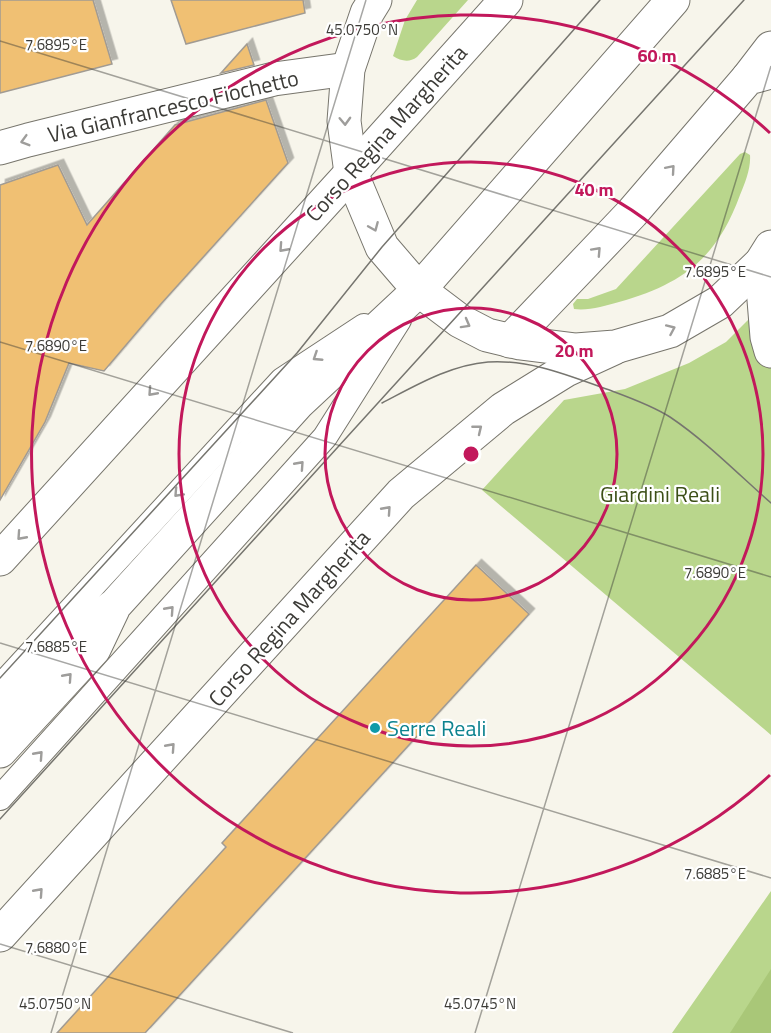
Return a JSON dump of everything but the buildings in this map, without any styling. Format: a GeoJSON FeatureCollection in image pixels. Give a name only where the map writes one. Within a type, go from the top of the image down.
{"type":"FeatureCollection","features":[{"type":"Feature","properties":{"kind":"main road"},"geometry":{"type":"LineString","coordinates":[[375,0],[367,13],[348,69],[344,121],[351,173],[382,247],[419,290],[460,321],[487,335],[537,346],[576,350],[615,347],[670,331],[720,302],[766,255]]}},
{"type":"Feature","properties":{"kind":"main road","name":"Corso Regina Margherita"},"geometry":{"type":"LineString","coordinates":[[0,559],[506,0]]}},
{"type":"Feature","properties":{"kind":"main road"},"geometry":{"type":"LineString","coordinates":[[0,715],[76,634],[115,605],[298,403],[419,290],[673,0]]}},
{"type":"Feature","properties":{"kind":"main road"},"geometry":{"type":"LineString","coordinates":[[510,341],[633,213],[760,75],[771,48]]}},
{"type":"Feature","properties":{"kind":"main road","name":"Via Gianfrancesco Fiochetto"},"geometry":{"type":"LineString","coordinates":[[0,148],[274,79],[348,69]]}},
{"type":"Feature","properties":{"kind":"main road"},"geometry":{"type":"LineString","coordinates":[[766,255],[767,337],[771,351]]}},
{"type":"Feature","properties":{"kind":"main road","name":"Corso Regina Margherita"},"geometry":{"type":"LineString","coordinates":[[0,935],[401,494],[503,409],[566,370],[615,347]]}},
{"type":"Feature","properties":{"kind":"main road"},"geometry":{"type":"LineString","coordinates":[[0,752],[94,649],[115,605]]}},
{"type":"Feature","properties":{"kind":"lane"},"geometry":{"type":"LineString","coordinates":[[0,687],[282,381],[419,290]]}},
{"type":"Feature","properties":{"kind":"lane"},"geometry":{"type":"LineString","coordinates":[[0,798],[325,437],[419,290]]}},
{"type":"Feature","properties":{"kind":"green space"},"geometry":{"type":"Polygon","coordinates":[[[417,0],[468,0],[417,57],[408,61],[402,60],[393,56],[405,20],[417,0]]]}},
{"type":"Feature","properties":{"kind":"green space"},"geometry":{"type":"Polygon","coordinates":[[[745,152],[750,155],[749,170],[731,217],[708,252],[695,265],[662,287],[642,295],[596,308],[574,309],[573,304],[577,299],[588,299],[616,289],[740,154],[745,152]]]}},
{"type":"Feature","properties":{"kind":"green space","name":"Giardini Reali"},"geometry":{"type":"Polygon","coordinates":[[[771,297],[771,735],[482,490],[564,400],[625,389],[689,363],[726,342],[771,297]]]}},
{"type":"Feature","properties":{"kind":"green space"},"geometry":{"type":"Polygon","coordinates":[[[771,891],[771,1033],[672,1033],[771,891]]]}},
{"type":"Feature","properties":{"kind":"green space"},"geometry":{"type":"Polygon","coordinates":[[[771,969],[771,1033],[730,1033],[771,969]]]}},
{"type":"Feature","properties":{"kind":"tram line"},"geometry":{"type":"LineString","coordinates":[[0,678],[297,353],[382,247],[600,0]]}},
{"type":"Feature","properties":{"kind":"tram line"},"geometry":{"type":"LineString","coordinates":[[0,819],[744,0]]}},
{"type":"Feature","properties":{"kind":"tram line"},"geometry":{"type":"LineString","coordinates":[[382,403],[433,377],[460,367],[488,362],[536,366],[627,396],[663,413],[710,448],[771,503]]}},
{"type":"Feature","properties":{"kind":"place","name":"Serre Reali"},"geometry":{"type":"Point","coordinates":[375,728]}}]}
